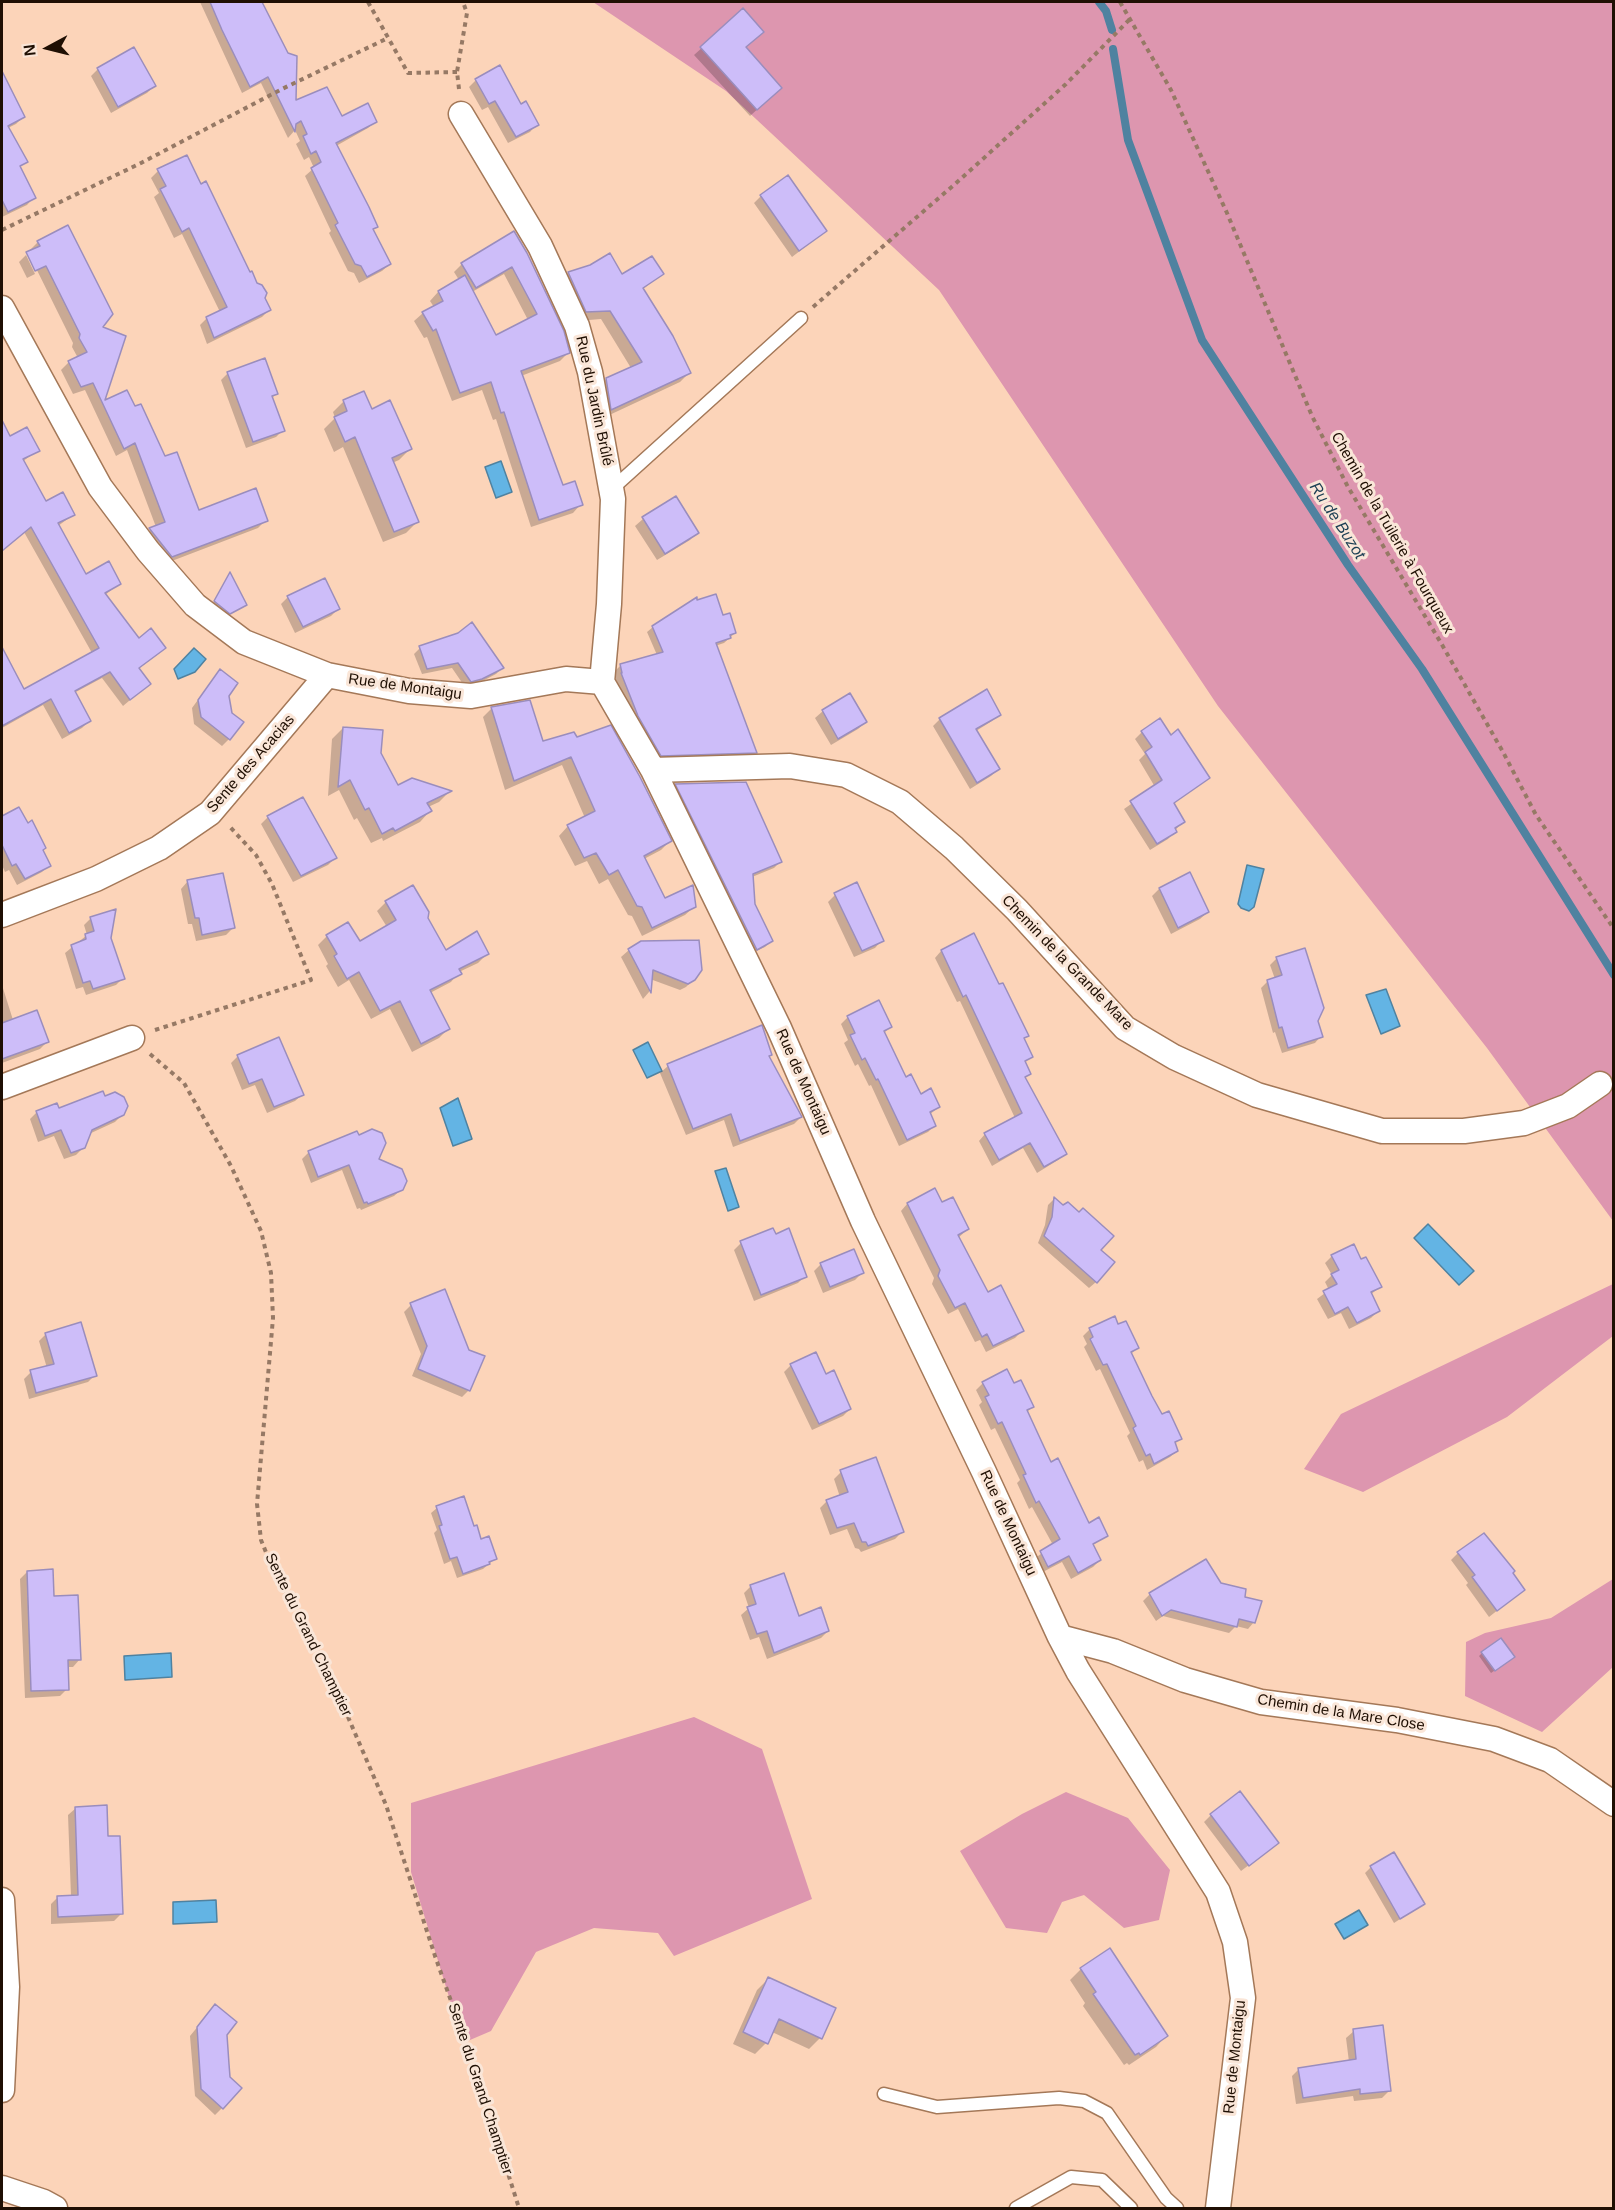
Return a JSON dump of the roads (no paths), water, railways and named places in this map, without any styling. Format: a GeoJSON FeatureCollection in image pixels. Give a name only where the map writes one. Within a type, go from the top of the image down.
{"type":"FeatureCollection","features":[{"type":"Feature","properties":{"kind":"street","name":"Rue du Jardin Brûlé"},"geometry":{"type":"LineString","coordinates":[[461,114],[540,246],[577,326],[590,372],[613,488],[609,604],[602,682]]}},
{"type":"Feature","properties":{"kind":"street","name":"Rue de Montaigu"},"geometry":{"type":"LineString","coordinates":[[2,308],[100,487],[148,551],[195,605],[244,642],[327,675],[409,691],[471,696],[567,678],[602,682],[653,770],[779,1028],[863,1221],[984,1472],[1060,1637],[1078,1671],[1218,1892],[1236,1942],[1243,1998],[1218,2208]]}},
{"type":"Feature","properties":{"kind":"street","name":"Sente des Acacias"},"geometry":{"type":"LineString","coordinates":[[2,915],[96,879],[159,848],[210,813],[327,675]]}},
{"type":"Feature","properties":{"kind":"street","name":"Chemin de la Grande Mare"},"geometry":{"type":"LineString","coordinates":[[653,770],[790,766],[846,775],[900,802],[954,848],[1017,910],[1125,1028],[1174,1058],[1257,1095],[1382,1131],[1464,1131],[1524,1123],[1568,1106],[1600,1084]]}},
{"type":"Feature","properties":{"kind":"street"},"geometry":{"type":"LineString","coordinates":[[2,1087],[132,1038]]}},
{"type":"Feature","properties":{"kind":"street","name":"Chemin de la Mare Close"},"geometry":{"type":"LineString","coordinates":[[1060,1637],[1113,1651],[1185,1680],[1261,1702],[1397,1720],[1494,1739],[1550,1760],[1614,1804]]}},
{"type":"Feature","properties":{"kind":"street"},"geometry":{"type":"LineString","coordinates":[[2,1900],[7,1987],[2,2090]]}},
{"type":"Feature","properties":{"kind":"street"},"geometry":{"type":"LineString","coordinates":[[2,2188],[55,2208]]}},
{"type":"Feature","properties":{"kind":"lane"},"geometry":{"type":"LineString","coordinates":[[613,488],[801,318]]}},
{"type":"Feature","properties":{"kind":"lane"},"geometry":{"type":"LineString","coordinates":[[884,2094],[937,2107],[1059,2097],[1084,2101],[1107,2113],[1166,2198],[1177,2208]]}},
{"type":"Feature","properties":{"kind":"lane"},"geometry":{"type":"LineString","coordinates":[[1016,2208],[1071,2177],[1102,2180],[1131,2208]]}},
{"type":"Feature","properties":{"kind":"water"},"geometry":{"type":"Polygon","coordinates":[[[501,461],[512,492],[496,498],[485,467],[501,461]]]}},
{"type":"Feature","properties":{"kind":"water"},"geometry":{"type":"Polygon","coordinates":[[[194,648],[206,659],[195,672],[178,679],[174,669],[194,648]]]}},
{"type":"Feature","properties":{"kind":"water"},"geometry":{"type":"Polygon","coordinates":[[[1247,865],[1264,869],[1254,907],[1249,911],[1238,904],[1247,865]]]}},
{"type":"Feature","properties":{"kind":"water"},"geometry":{"type":"Polygon","coordinates":[[[1386,989],[1400,1026],[1381,1034],[1366,995],[1386,989]]]}},
{"type":"Feature","properties":{"kind":"water"},"geometry":{"type":"Polygon","coordinates":[[[648,1042],[662,1071],[647,1078],[633,1050],[648,1042]]]}},
{"type":"Feature","properties":{"kind":"water"},"geometry":{"type":"Polygon","coordinates":[[[458,1098],[472,1139],[453,1146],[440,1108],[458,1098]]]}},
{"type":"Feature","properties":{"kind":"water"},"geometry":{"type":"Polygon","coordinates":[[[726,1168],[739,1207],[728,1211],[715,1171],[726,1168]]]}},
{"type":"Feature","properties":{"kind":"water"},"geometry":{"type":"Polygon","coordinates":[[[1428,1224],[1474,1271],[1459,1285],[1414,1238],[1428,1224]]]}},
{"type":"Feature","properties":{"kind":"water"},"geometry":{"type":"Polygon","coordinates":[[[171,1653],[172,1677],[125,1680],[124,1656],[171,1653]]]}},
{"type":"Feature","properties":{"kind":"water"},"geometry":{"type":"Polygon","coordinates":[[[216,1900],[217,1922],[173,1924],[173,1902],[216,1900]]]}},
{"type":"Feature","properties":{"kind":"water"},"geometry":{"type":"Polygon","coordinates":[[[1359,1910],[1368,1925],[1344,1939],[1335,1924],[1359,1910]]]}},
{"type":"Feature","properties":{"kind":"waterway","name":"Ru de Buzot"},"geometry":{"type":"LineString","coordinates":[[1099,2],[1106,11],[1112,30]]}},
{"type":"Feature","properties":{"kind":"waterway","name":"Ru de Buzot"},"geometry":{"type":"LineString","coordinates":[[1113,49],[1128,140],[1202,340],[1348,565],[1422,669],[1614,975]]}}]}
